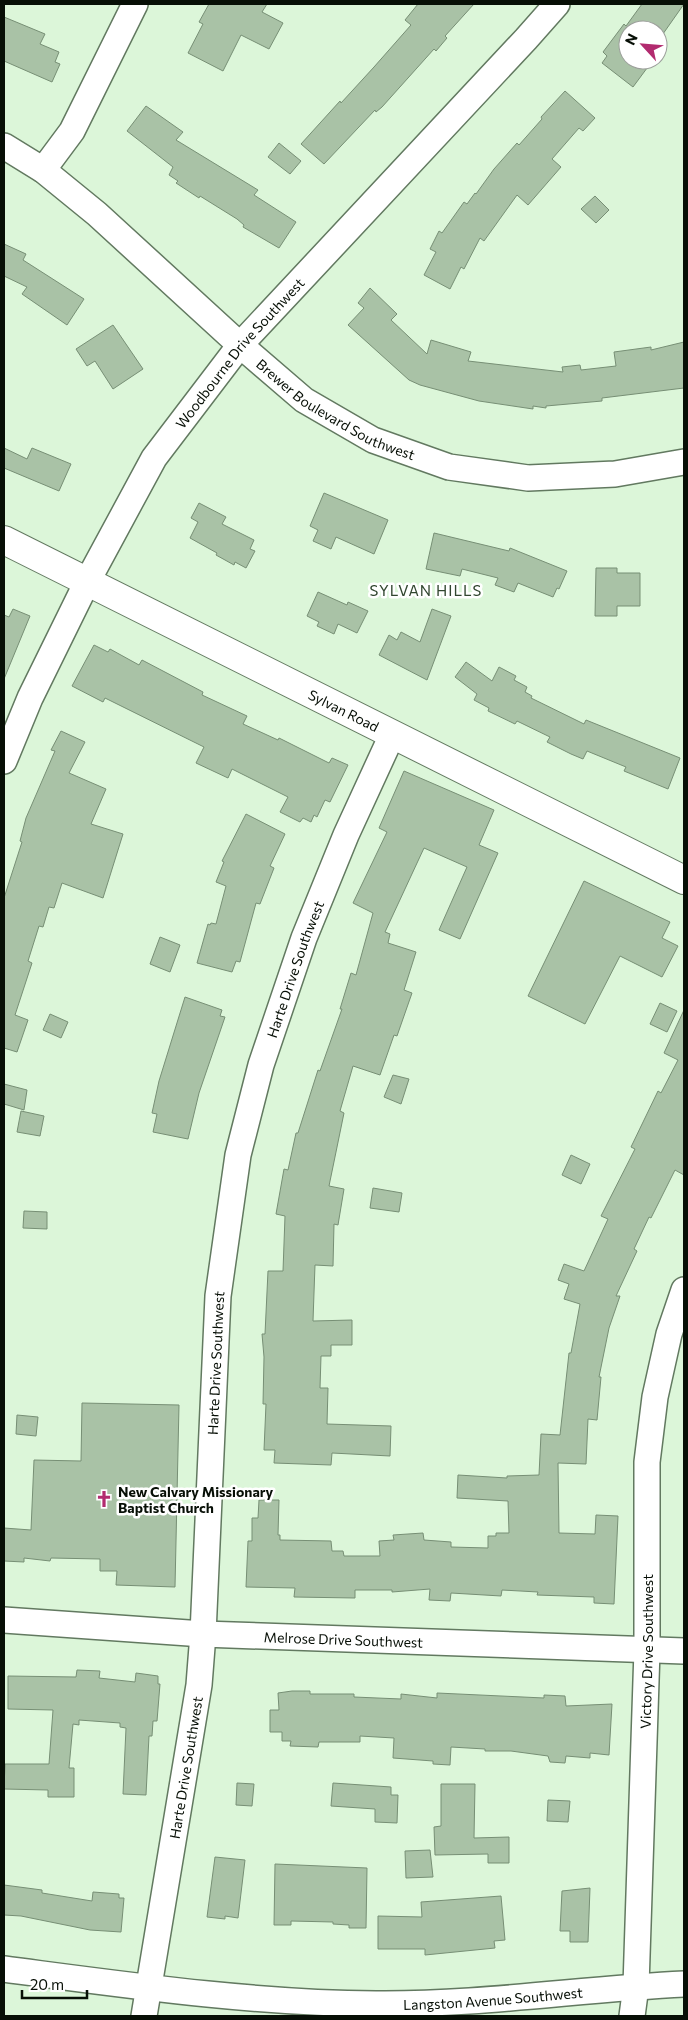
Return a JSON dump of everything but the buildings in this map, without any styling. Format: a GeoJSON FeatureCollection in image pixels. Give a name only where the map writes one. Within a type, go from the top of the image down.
{"type":"FeatureCollection","features":[{"type":"Feature","properties":{"kind":"main road","name":"Sylvan Road"},"geometry":{"type":"LineString","coordinates":[[4,540],[684,880]]}},
{"type":"Feature","properties":{"kind":"street"},"geometry":{"type":"LineString","coordinates":[[43,170],[72,131],[135,4]]}},
{"type":"Feature","properties":{"kind":"street","name":"Woodbourne Drive Southwest"},"geometry":{"type":"LineString","coordinates":[[4,761],[30,698],[87,582],[154,458],[240,344],[519,47],[557,4]]}},
{"type":"Feature","properties":{"kind":"street","name":"Brewer Boulevard Southwest"},"geometry":{"type":"LineString","coordinates":[[4,146],[43,170],[97,214],[304,400],[374,440],[449,467],[528,478],[615,474],[684,462]]}},
{"type":"Feature","properties":{"kind":"street","name":"Harte Drive Southwest"},"geometry":{"type":"LineString","coordinates":[[144,2016],[199,1685],[203,1634],[218,1296],[238,1155],[261,1065],[304,938],[346,835],[392,735]]}},
{"type":"Feature","properties":{"kind":"street","name":"Victory Drive Southwest"},"geometry":{"type":"LineString","coordinates":[[632,2016],[636,1986],[647,1650],[647,1462],[655,1397],[669,1334],[684,1290]]}},
{"type":"Feature","properties":{"kind":"street","name":"Melrose Drive Southwest"},"geometry":{"type":"LineString","coordinates":[[4,1620],[203,1634],[684,1651]]}},
{"type":"Feature","properties":{"kind":"street","name":"Langston Avenue Southwest"},"geometry":{"type":"LineString","coordinates":[[4,1970],[148,1988],[269,2000],[376,2004],[472,2001],[636,1986],[684,1984]]}},
{"type":"Feature","properties":{"kind":"place","name":"New Calvary Missionary Baptist Church"},"geometry":{"type":"Point","coordinates":[104,1499]}},
{"type":"Feature","properties":{"kind":"district","name":"SYLVAN HILLS"},"geometry":{"type":"Point","coordinates":[426,590]}}]}
